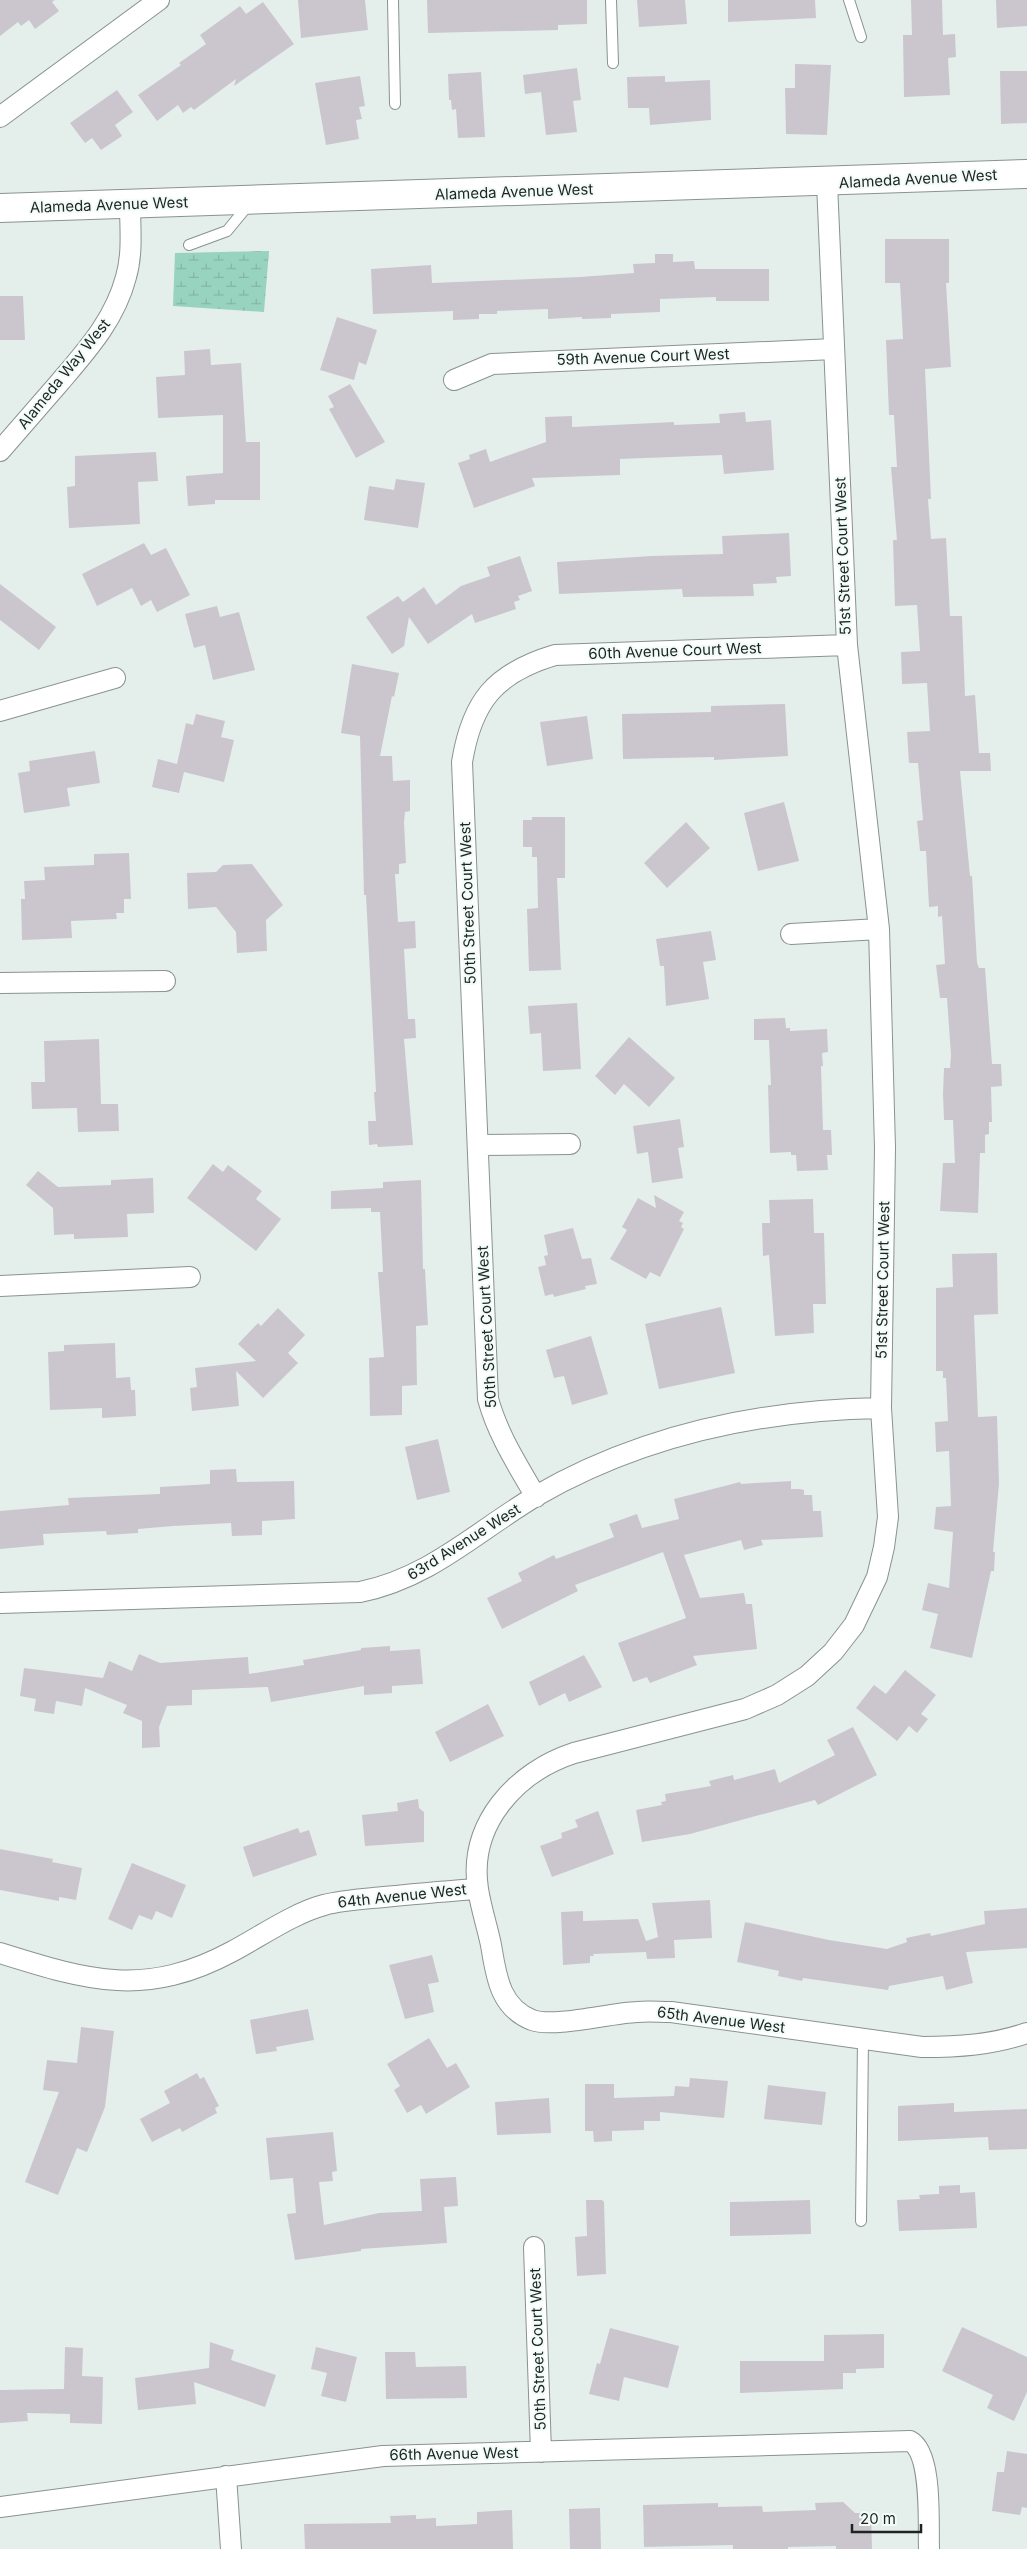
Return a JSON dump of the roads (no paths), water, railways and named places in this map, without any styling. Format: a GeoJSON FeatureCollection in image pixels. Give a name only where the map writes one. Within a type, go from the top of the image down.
{"type":"FeatureCollection","features":[{"type":"Feature","properties":{"kind":"street"},"geometry":{"type":"LineString","coordinates":[[0,117],[159,0]]}},
{"type":"Feature","properties":{"kind":"street","name":"Alameda Avenue West"},"geometry":{"type":"LineString","coordinates":[[0,208],[827,183],[1027,174]]}},
{"type":"Feature","properties":{"kind":"street","name":"51st Street Court West"},"geometry":{"type":"LineString","coordinates":[[827,183],[847,645],[879,929],[885,1148],[882,1408],[888,1517],[884,1547],[877,1576],[854,1626]]}},
{"type":"Feature","properties":{"kind":"street","name":"Alameda Way West"},"geometry":{"type":"LineString","coordinates":[[0,452],[95,341],[109,320],[120,298],[127,275],[130,250],[130,204]]}},
{"type":"Feature","properties":{"kind":"street","name":"59th Avenue Court West"},"geometry":{"type":"LineString","coordinates":[[454,380],[492,364],[834,349]]}},
{"type":"Feature","properties":{"kind":"street","name":"60th Avenue Court West"},"geometry":{"type":"LineString","coordinates":[[508,675],[528,663],[555,655],[847,645]]}},
{"type":"Feature","properties":{"kind":"street","name":"50th Street Court West"},"geometry":{"type":"LineString","coordinates":[[508,675],[490,692],[478,708],[467,734],[462,762],[488,1399],[495,1423],[502,1438],[536,1497]]}},
{"type":"Feature","properties":{"kind":"street"},"geometry":{"type":"LineString","coordinates":[[0,711],[115,678]]}},
{"type":"Feature","properties":{"kind":"street"},"geometry":{"type":"LineString","coordinates":[[791,934],[879,929]]}},
{"type":"Feature","properties":{"kind":"street"},"geometry":{"type":"LineString","coordinates":[[0,983],[165,981]]}},
{"type":"Feature","properties":{"kind":"street"},"geometry":{"type":"LineString","coordinates":[[478,1146],[570,1144]]}},
{"type":"Feature","properties":{"kind":"street"},"geometry":{"type":"LineString","coordinates":[[0,1286],[190,1277]]}},
{"type":"Feature","properties":{"kind":"street","name":"63rd Avenue West"},"geometry":{"type":"LineString","coordinates":[[0,1603],[368,1590],[408,1578],[536,1497],[615,1458],[699,1430],[786,1413],[830,1409],[882,1408]]}},
{"type":"Feature","properties":{"kind":"street","name":"64th Avenue West"},"geometry":{"type":"LineString","coordinates":[[1,1955],[84,1978],[120,1982],[156,1980],[207,1965],[302,1913],[323,1905],[346,1901],[478,1889],[481,1846],[488,1826],[498,1807],[518,1783],[535,1770],[554,1760],[574,1753],[745,1709],[777,1695],[807,1676],[833,1652],[854,1626]]}},
{"type":"Feature","properties":{"kind":"street","name":"65th Avenue West"},"geometry":{"type":"LineString","coordinates":[[478,1889],[497,1979],[505,2000],[517,2012],[531,2020],[539,2022],[637,2012],[671,2012],[922,2047],[959,2047],[996,2042],[1027,2034]]}},
{"type":"Feature","properties":{"kind":"street","name":"50th Street Court West"},"geometry":{"type":"LineString","coordinates":[[534,2247],[541,2452]]}},
{"type":"Feature","properties":{"kind":"street","name":"66th Avenue West"},"geometry":{"type":"LineString","coordinates":[[0,2507],[383,2456],[910,2441],[920,2451],[926,2465],[929,2549]]}},
{"type":"Feature","properties":{"kind":"street"},"geometry":{"type":"LineString","coordinates":[[226,2476],[231,2549]]}},
{"type":"Feature","properties":{"kind":"lane"},"geometry":{"type":"LineString","coordinates":[[393,0],[395,104]]}},
{"type":"Feature","properties":{"kind":"lane"},"geometry":{"type":"LineString","coordinates":[[611,0],[613,63]]}},
{"type":"Feature","properties":{"kind":"lane"},"geometry":{"type":"LineString","coordinates":[[849,0],[861,37]]}},
{"type":"Feature","properties":{"kind":"lane"},"geometry":{"type":"LineString","coordinates":[[189,245],[227,231],[252,201]]}},
{"type":"Feature","properties":{"kind":"lane"},"geometry":{"type":"LineString","coordinates":[[861,2221],[863,2038]]}}]}
